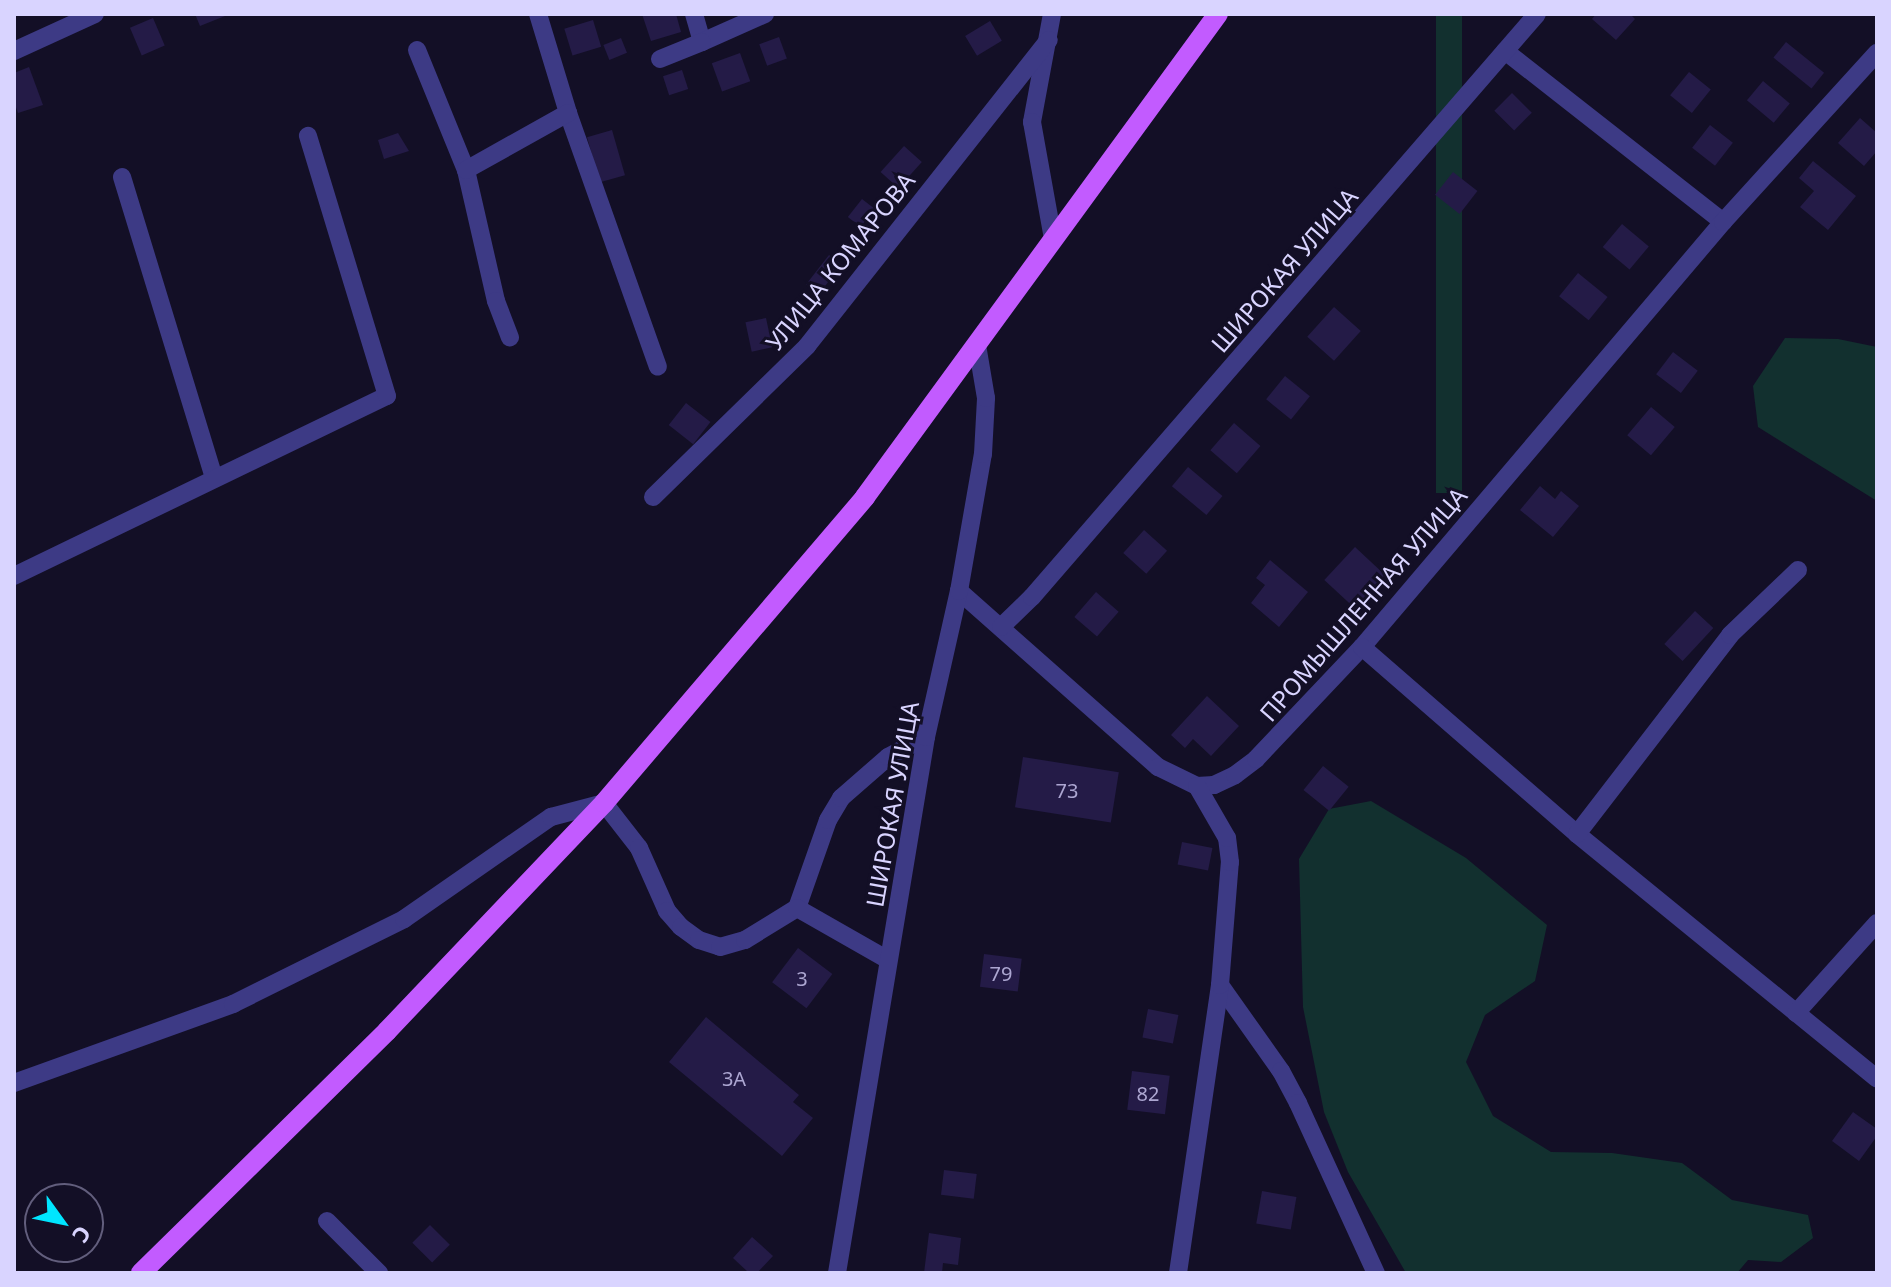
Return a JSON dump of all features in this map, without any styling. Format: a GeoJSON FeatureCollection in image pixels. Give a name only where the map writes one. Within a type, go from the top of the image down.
{"type":"FeatureCollection","features":[{"type":"Feature","properties":{"kind":"main road"},"geometry":{"type":"LineString","coordinates":[[141,1273],[387,1031],[604,803],[865,497],[1218,14]]}},
{"type":"Feature","properties":{"kind":"street"},"geometry":{"type":"LineString","coordinates":[[14,51],[95,14]]}},
{"type":"Feature","properties":{"kind":"street"},"geometry":{"type":"LineString","coordinates":[[538,14],[568,113],[658,367]]}},
{"type":"Feature","properties":{"kind":"street"},"geometry":{"type":"LineString","coordinates":[[694,14],[702,42]]}},
{"type":"Feature","properties":{"kind":"street"},"geometry":{"type":"LineString","coordinates":[[660,59],[765,14]]}},
{"type":"Feature","properties":{"kind":"street"},"geometry":{"type":"LineString","coordinates":[[1052,14],[1032,122],[1053,239]]}},
{"type":"Feature","properties":{"kind":"street","name":"ШИРОКАЯ УЛИЦА"},"geometry":{"type":"LineString","coordinates":[[1001,627],[1042,585],[1537,14]]}},
{"type":"Feature","properties":{"kind":"street","name":"УЛИЦА КОМАРОВА"},"geometry":{"type":"LineString","coordinates":[[653,497],[807,346],[1049,40]]}},
{"type":"Feature","properties":{"kind":"street"},"geometry":{"type":"LineString","coordinates":[[417,50],[466,170],[496,301],[510,337]]}},
{"type":"Feature","properties":{"kind":"street"},"geometry":{"type":"LineString","coordinates":[[1505,51],[1723,222]]}},
{"type":"Feature","properties":{"kind":"street","name":"ПРОМЫШЛЕННАЯ УЛИЦА"},"geometry":{"type":"LineString","coordinates":[[1197,786],[1214,785],[1235,775],[1256,759],[1362,647],[1723,222],[1877,53]]}},
{"type":"Feature","properties":{"kind":"street"},"geometry":{"type":"LineString","coordinates":[[466,170],[568,113]]}},
{"type":"Feature","properties":{"kind":"street"},"geometry":{"type":"LineString","coordinates":[[14,576],[387,396],[308,136]]}},
{"type":"Feature","properties":{"kind":"street"},"geometry":{"type":"LineString","coordinates":[[122,177],[214,478]]}},
{"type":"Feature","properties":{"kind":"street","name":"ШИРОКАЯ УЛИЦА"},"geometry":{"type":"LineString","coordinates":[[837,1273],[926,737],[959,591],[983,454],[986,398],[977,345]]}},
{"type":"Feature","properties":{"kind":"street"},"geometry":{"type":"LineString","coordinates":[[1577,834],[1730,635],[1798,570]]}},
{"type":"Feature","properties":{"kind":"street"},"geometry":{"type":"LineString","coordinates":[[959,591],[1158,767],[1197,786],[1227,838],[1230,862],[1220,985],[1178,1273]]}},
{"type":"Feature","properties":{"kind":"street"},"geometry":{"type":"LineString","coordinates":[[1362,647],[1577,834],[1877,1079]]}},
{"type":"Feature","properties":{"kind":"street"},"geometry":{"type":"LineString","coordinates":[[14,1083],[233,1004],[404,919],[551,817],[604,803],[639,848],[667,911],[681,927],[699,940],[720,947],[745,940],[797,908],[828,820],[841,798],[888,757],[926,737]]}},
{"type":"Feature","properties":{"kind":"street"},"geometry":{"type":"LineString","coordinates":[[797,908],[888,960]]}},
{"type":"Feature","properties":{"kind":"street"},"geometry":{"type":"LineString","coordinates":[[1796,1013],[1877,923]]}},
{"type":"Feature","properties":{"kind":"street"},"geometry":{"type":"LineString","coordinates":[[1220,985],[1292,1092],[1376,1273]]}},
{"type":"Feature","properties":{"kind":"street"},"geometry":{"type":"LineString","coordinates":[[327,1221],[379,1273]]}},
{"type":"Feature","properties":{"kind":"green space"},"geometry":{"type":"Polygon","coordinates":[[[1436,14],[1462,14],[1462,493],[1436,493],[1436,14]]]}},
{"type":"Feature","properties":{"kind":"green space"},"geometry":{"type":"Polygon","coordinates":[[[1785,338],[1838,339],[1877,347],[1877,501],[1758,427],[1753,386],[1785,338]]]}},
{"type":"Feature","properties":{"kind":"green space"},"geometry":{"type":"Polygon","coordinates":[[[1371,801],[1466,858],[1547,925],[1535,981],[1485,1015],[1466,1062],[1493,1116],[1551,1152],[1612,1153],[1682,1163],[1732,1200],[1808,1215],[1813,1238],[1781,1262],[1748,1260],[1737,1273],[1406,1273],[1348,1172],[1324,1112],[1303,1007],[1299,859],[1329,809],[1371,801]]]}},
{"type":"Feature","properties":{"kind":"building"},"geometry":{"type":"Polygon","coordinates":[[[195,14],[230,14],[200,26],[195,14]]]}},
{"type":"Feature","properties":{"kind":"building"},"geometry":{"type":"Polygon","coordinates":[[[642,14],[676,14],[681,32],[651,41],[642,14]]]}},
{"type":"Feature","properties":{"kind":"building"},"geometry":{"type":"Polygon","coordinates":[[[1596,14],[1630,14],[1635,19],[1616,40],[1592,19],[1596,14]]]}},
{"type":"Feature","properties":{"kind":"building"},"geometry":{"type":"Polygon","coordinates":[[[153,18],[165,46],[142,55],[130,28],[153,18]]]}},
{"type":"Feature","properties":{"kind":"building"},"geometry":{"type":"Polygon","coordinates":[[[593,20],[601,47],[572,56],[564,29],[593,20]]]}},
{"type":"Feature","properties":{"kind":"building"},"geometry":{"type":"Polygon","coordinates":[[[990,21],[1002,41],[977,56],[965,36],[990,21]]]}},
{"type":"Feature","properties":{"kind":"building"},"geometry":{"type":"Polygon","coordinates":[[[779,37],[787,59],[767,66],[759,44],[779,37]]]}},
{"type":"Feature","properties":{"kind":"building"},"geometry":{"type":"Polygon","coordinates":[[[621,38],[627,53],[609,60],[603,45],[621,38]]]}},
{"type":"Feature","properties":{"kind":"building"},"geometry":{"type":"Polygon","coordinates":[[[1786,42],[1824,73],[1811,88],[1773,58],[1786,42]]]}},
{"type":"Feature","properties":{"kind":"building"},"geometry":{"type":"Polygon","coordinates":[[[740,53],[750,81],[722,91],[712,63],[740,53]]]}},
{"type":"Feature","properties":{"kind":"building"},"geometry":{"type":"Polygon","coordinates":[[[29,67],[43,105],[18,113],[14,102],[14,73],[29,67]]]}},
{"type":"Feature","properties":{"kind":"building"},"geometry":{"type":"Polygon","coordinates":[[[682,70],[688,89],[669,95],[663,76],[682,70]]]}},
{"type":"Feature","properties":{"kind":"building"},"geometry":{"type":"Polygon","coordinates":[[[1689,72],[1711,90],[1692,113],[1670,95],[1689,72]]]}},
{"type":"Feature","properties":{"kind":"building"},"geometry":{"type":"Polygon","coordinates":[[[1763,81],[1790,103],[1774,123],[1747,100],[1763,81]]]}},
{"type":"Feature","properties":{"kind":"building"},"geometry":{"type":"Polygon","coordinates":[[[1512,93],[1532,113],[1514,130],[1494,111],[1512,93]]]}},
{"type":"Feature","properties":{"kind":"building"},"geometry":{"type":"Polygon","coordinates":[[[1860,118],[1877,133],[1877,151],[1864,166],[1838,143],[1860,118]]]}},
{"type":"Feature","properties":{"kind":"building"},"geometry":{"type":"Polygon","coordinates":[[[1710,125],[1733,143],[1715,166],[1692,148],[1710,125]]]}},
{"type":"Feature","properties":{"kind":"building"},"geometry":{"type":"Polygon","coordinates":[[[612,130],[625,175],[600,182],[587,137],[612,130]]]}},
{"type":"Feature","properties":{"kind":"building"},"geometry":{"type":"Polygon","coordinates":[[[398,133],[409,151],[384,159],[378,140],[398,133]]]}},
{"type":"Feature","properties":{"kind":"building"},"geometry":{"type":"Polygon","coordinates":[[[904,146],[922,162],[898,188],[881,172],[904,146]]]}},
{"type":"Feature","properties":{"kind":"building"},"geometry":{"type":"Polygon","coordinates":[[[1813,161],[1856,196],[1828,230],[1800,207],[1814,191],[1799,178],[1813,161]]]}},
{"type":"Feature","properties":{"kind":"building"},"geometry":{"type":"Polygon","coordinates":[[[1453,172],[1477,191],[1460,214],[1435,195],[1453,172]]]}},
{"type":"Feature","properties":{"kind":"building"},"geometry":{"type":"Polygon","coordinates":[[[862,199],[875,209],[860,227],[848,217],[862,199]]]}},
{"type":"Feature","properties":{"kind":"building"},"geometry":{"type":"Polygon","coordinates":[[[1622,224],[1649,246],[1630,269],[1603,247],[1622,224]]]}},
{"type":"Feature","properties":{"kind":"building"},"geometry":{"type":"Polygon","coordinates":[[[829,255],[842,265],[819,294],[806,284],[829,255]]]}},
{"type":"Feature","properties":{"kind":"building"},"geometry":{"type":"Polygon","coordinates":[[[1578,273],[1608,297],[1589,320],[1559,296],[1578,273]]]}},
{"type":"Feature","properties":{"kind":"building"},"geometry":{"type":"Polygon","coordinates":[[[1334,307],[1361,331],[1334,361],[1307,337],[1334,307]]]}},
{"type":"Feature","properties":{"kind":"building"},"geometry":{"type":"Polygon","coordinates":[[[766,318],[772,347],[752,352],[745,322],[766,318]]]}},
{"type":"Feature","properties":{"kind":"building"},"geometry":{"type":"Polygon","coordinates":[[[1673,352],[1698,371],[1681,393],[1656,374],[1673,352]]]}},
{"type":"Feature","properties":{"kind":"building"},"geometry":{"type":"Polygon","coordinates":[[[1285,376],[1310,396],[1291,419],[1266,399],[1285,376]]]}},
{"type":"Feature","properties":{"kind":"building"},"geometry":{"type":"Polygon","coordinates":[[[686,403],[710,422],[693,444],[669,425],[686,403]]]}},
{"type":"Feature","properties":{"kind":"building"},"geometry":{"type":"Polygon","coordinates":[[[1651,407],[1675,427],[1651,455],[1627,435],[1651,407]]]}},
{"type":"Feature","properties":{"kind":"building"},"geometry":{"type":"Polygon","coordinates":[[[1234,423],[1260,446],[1237,473],[1210,450],[1234,423]]]}},
{"type":"Feature","properties":{"kind":"building"},"geometry":{"type":"Polygon","coordinates":[[[1188,467],[1222,496],[1206,515],[1172,486],[1188,467]]]}},
{"type":"Feature","properties":{"kind":"building"},"geometry":{"type":"Polygon","coordinates":[[[1540,486],[1555,499],[1561,491],[1579,506],[1553,537],[1520,510],[1540,486]]]}},
{"type":"Feature","properties":{"kind":"building"},"geometry":{"type":"Polygon","coordinates":[[[1144,530],[1167,551],[1146,574],[1123,553],[1144,530]]]}},
{"type":"Feature","properties":{"kind":"building"},"geometry":{"type":"Polygon","coordinates":[[[1355,547],[1385,575],[1354,608],[1324,580],[1355,547]]]}},
{"type":"Feature","properties":{"kind":"building"},"geometry":{"type":"Polygon","coordinates":[[[1270,560],[1308,592],[1279,627],[1251,603],[1265,585],[1256,578],[1270,560]]]}},
{"type":"Feature","properties":{"kind":"building"},"geometry":{"type":"Polygon","coordinates":[[[1096,592],[1119,612],[1097,637],[1074,617],[1096,592]]]}},
{"type":"Feature","properties":{"kind":"building"},"geometry":{"type":"Polygon","coordinates":[[[1695,611],[1713,628],[1683,661],[1664,644],[1695,611]]]}},
{"type":"Feature","properties":{"kind":"building"},"geometry":{"type":"Polygon","coordinates":[[[1207,696],[1239,726],[1211,756],[1193,739],[1185,748],[1171,735],[1207,696]]]}},
{"type":"Feature","properties":{"kind":"building"},"geometry":{"type":"Polygon","coordinates":[[[1023,757],[1119,772],[1111,823],[1015,807],[1023,757]]]}},
{"type":"Feature","properties":{"kind":"building"},"geometry":{"type":"Polygon","coordinates":[[[1323,766],[1349,787],[1329,811],[1303,790],[1323,766]]]}},
{"type":"Feature","properties":{"kind":"building"},"geometry":{"type":"Polygon","coordinates":[[[1182,842],[1212,848],[1208,870],[1178,865],[1182,842]]]}},
{"type":"Feature","properties":{"kind":"building"},"geometry":{"type":"Polygon","coordinates":[[[798,948],[832,974],[806,1008],[772,982],[798,948]]]}},
{"type":"Feature","properties":{"kind":"building"},"geometry":{"type":"Polygon","coordinates":[[[984,954],[1022,959],[1018,991],[980,987],[984,954]]]}},
{"type":"Feature","properties":{"kind":"building"},"geometry":{"type":"Polygon","coordinates":[[[1148,1009],[1178,1015],[1173,1043],[1142,1037],[1148,1009]]]}},
{"type":"Feature","properties":{"kind":"building"},"geometry":{"type":"Polygon","coordinates":[[[706,1017],[799,1095],[793,1102],[813,1118],[782,1156],[669,1062],[706,1017]]]}},
{"type":"Feature","properties":{"kind":"building"},"geometry":{"type":"Polygon","coordinates":[[[1132,1071],[1170,1076],[1165,1114],[1127,1110],[1132,1071]]]}},
{"type":"Feature","properties":{"kind":"building"},"geometry":{"type":"Polygon","coordinates":[[[1853,1112],[1877,1129],[1877,1136],[1859,1161],[1832,1141],[1853,1112]]]}},
{"type":"Feature","properties":{"kind":"building"},"geometry":{"type":"Polygon","coordinates":[[[944,1170],[977,1174],[974,1199],[941,1195],[944,1170]]]}},
{"type":"Feature","properties":{"kind":"building"},"geometry":{"type":"Polygon","coordinates":[[[1262,1191],[1296,1197],[1291,1230],[1256,1223],[1262,1191]]]}},
{"type":"Feature","properties":{"kind":"building"},"geometry":{"type":"Polygon","coordinates":[[[430,1225],[450,1245],[432,1262],[412,1243],[430,1225]]]}},
{"type":"Feature","properties":{"kind":"building"},"geometry":{"type":"Polygon","coordinates":[[[929,1233],[961,1238],[958,1265],[943,1263],[942,1273],[924,1273],[929,1233]]]}},
{"type":"Feature","properties":{"kind":"building"},"geometry":{"type":"Polygon","coordinates":[[[752,1237],[773,1256],[757,1273],[749,1273],[733,1258],[752,1237]]]}}]}
